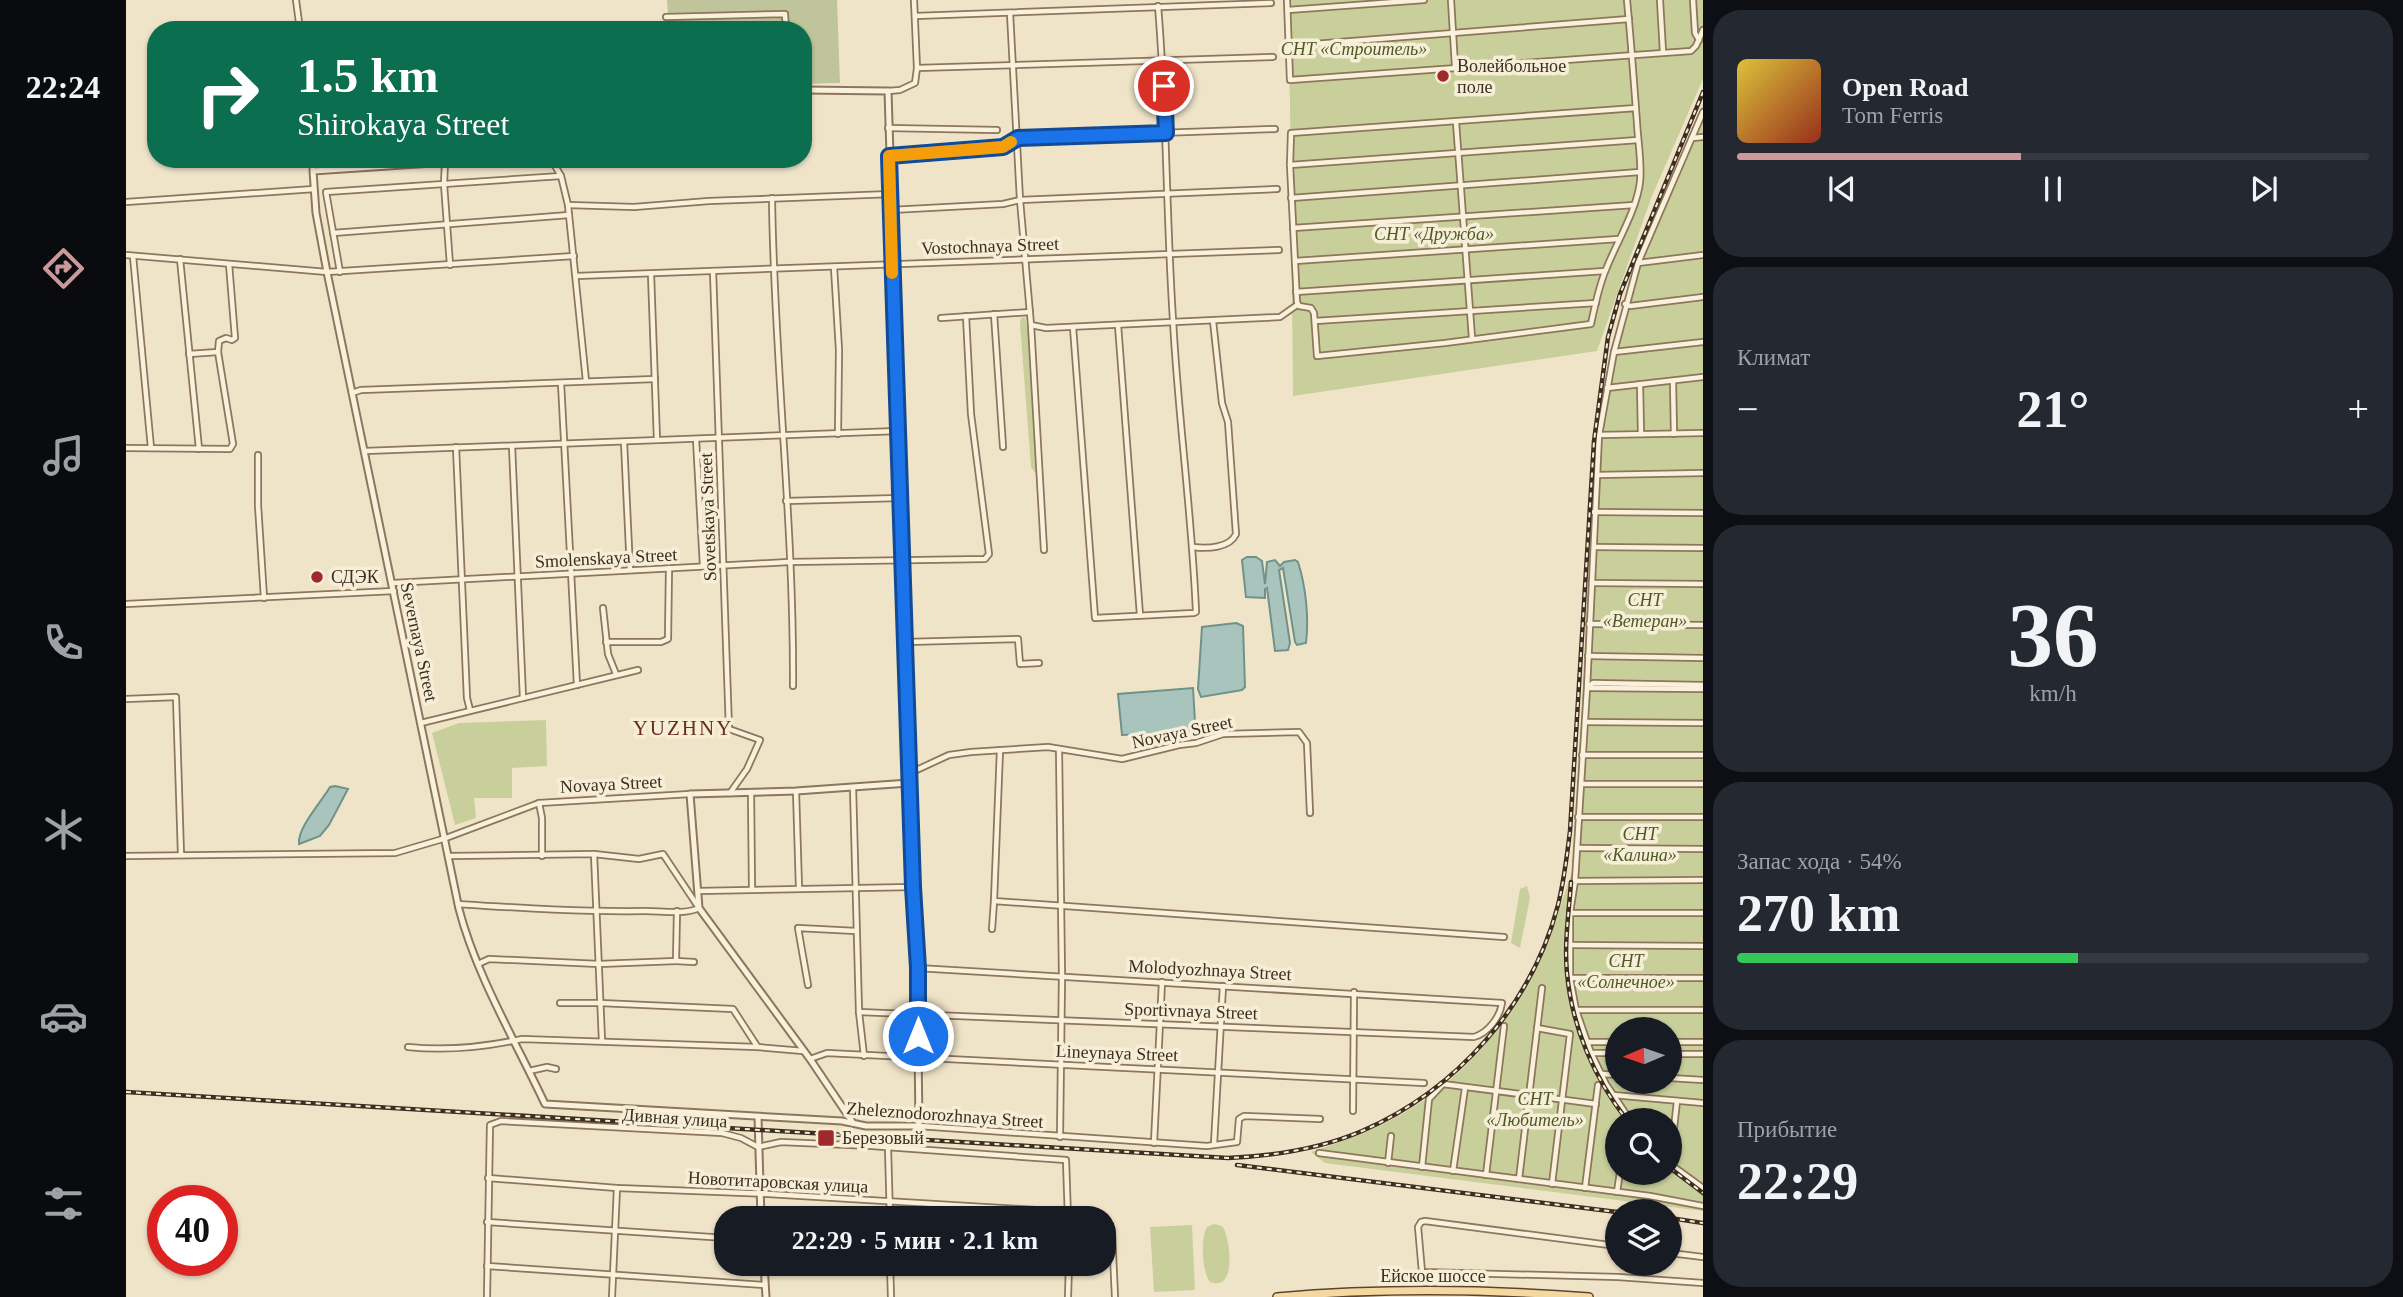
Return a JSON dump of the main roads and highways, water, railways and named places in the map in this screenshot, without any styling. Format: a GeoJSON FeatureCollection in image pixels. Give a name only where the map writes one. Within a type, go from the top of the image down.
{"type":"FeatureCollection","features":[{"type":"Feature","properties":{"kind":"main road","name":"Ейское шоссе"},"geometry":{"type":"LineString","coordinates":[[1277,1297],[1371,1292],[1509,1292],[1589,1297]]}},
{"type":"Feature","properties":{"kind":"main road"},"geometry":{"type":"LineString","coordinates":[[1363,1297],[1371,1292]]}},
{"type":"Feature","properties":{"kind":"main road"},"geometry":{"type":"LineString","coordinates":[[1307,1295],[1348,1294],[1352,1297]]}},
{"type":"Feature","properties":{"kind":"water"},"geometry":{"type":"Polygon","coordinates":[[[1256,557],[1262,561],[1265,584],[1267,562],[1275,560],[1280,566],[1284,562],[1298,562],[1306,603],[1306,643],[1297,645],[1295,642],[1283,568],[1279,570],[1290,643],[1288,650],[1275,651],[1267,588],[1265,598],[1246,597],[1242,560],[1256,557]]]}},
{"type":"Feature","properties":{"kind":"water"},"geometry":{"type":"Polygon","coordinates":[[[1236,623],[1243,626],[1245,687],[1242,690],[1201,697],[1198,689],[1202,627],[1236,623]]]}},
{"type":"Feature","properties":{"kind":"water"},"geometry":{"type":"Polygon","coordinates":[[[1193,688],[1194,732],[1122,735],[1118,694],[1193,688]]]}},
{"type":"Feature","properties":{"kind":"water"},"geometry":{"type":"Polygon","coordinates":[[[330,787],[348,789],[329,825],[320,836],[299,844],[306,823],[330,787]]]}},
{"type":"Feature","properties":{"kind":"railway"},"geometry":{"type":"LineString","coordinates":[[126,1092],[1228,1158],[1313,1147],[1362,1131],[1397,1114],[1459,1068],[1510,1010],[1530,977],[1546,942],[1558,905],[1570,831],[1594,441],[1608,337],[1620,294],[1703,92]]}},
{"type":"Feature","properties":{"kind":"railway"},"geometry":{"type":"LineString","coordinates":[[1571,882],[1566,962],[1574,1013],[1586,1051],[1618,1108]]}},
{"type":"Feature","properties":{"kind":"railway"},"geometry":{"type":"LineString","coordinates":[[1237,1165],[1605,1211]]}},
{"type":"Feature","properties":{"kind":"railway"},"geometry":{"type":"LineString","coordinates":[[1682,1177],[1703,1193]]}},
{"type":"Feature","properties":{"kind":"railway"},"geometry":{"type":"LineString","coordinates":[[1682,1220],[1703,1223]]}},
{"type":"Feature","properties":{"kind":"place","name":"Волейбольное поле"},"geometry":{"type":"Point","coordinates":[1443,76]}},
{"type":"Feature","properties":{"kind":"place","name":"СДЭК"},"geometry":{"type":"Point","coordinates":[317,577]}},
{"type":"Feature","properties":{"kind":"place","name":"Березовый"},"geometry":{"type":"Point","coordinates":[826,1138]}},
{"type":"Feature","properties":{"kind":"district","name":"YUZHNY"},"geometry":{"type":"Point","coordinates":[683,728]}},
{"type":"Feature","properties":{"kind":"park label","name":"СНТ «Строитель»"},"geometry":{"type":"Point","coordinates":[1354,49]}},
{"type":"Feature","properties":{"kind":"park label","name":"СНТ «Дружба»"},"geometry":{"type":"Point","coordinates":[1434,234]}},
{"type":"Feature","properties":{"kind":"park label","name":"СНТ «Ветеран»"},"geometry":{"type":"Point","coordinates":[1645,610]}},
{"type":"Feature","properties":{"kind":"park label","name":"СНТ «Калина»"},"geometry":{"type":"Point","coordinates":[1640,844]}},
{"type":"Feature","properties":{"kind":"park label","name":"СНТ «Солнечное»"},"geometry":{"type":"Point","coordinates":[1626,971]}},
{"type":"Feature","properties":{"kind":"park label","name":"СНТ «Любитель»"},"geometry":{"type":"Point","coordinates":[1535,1109]}}]}
